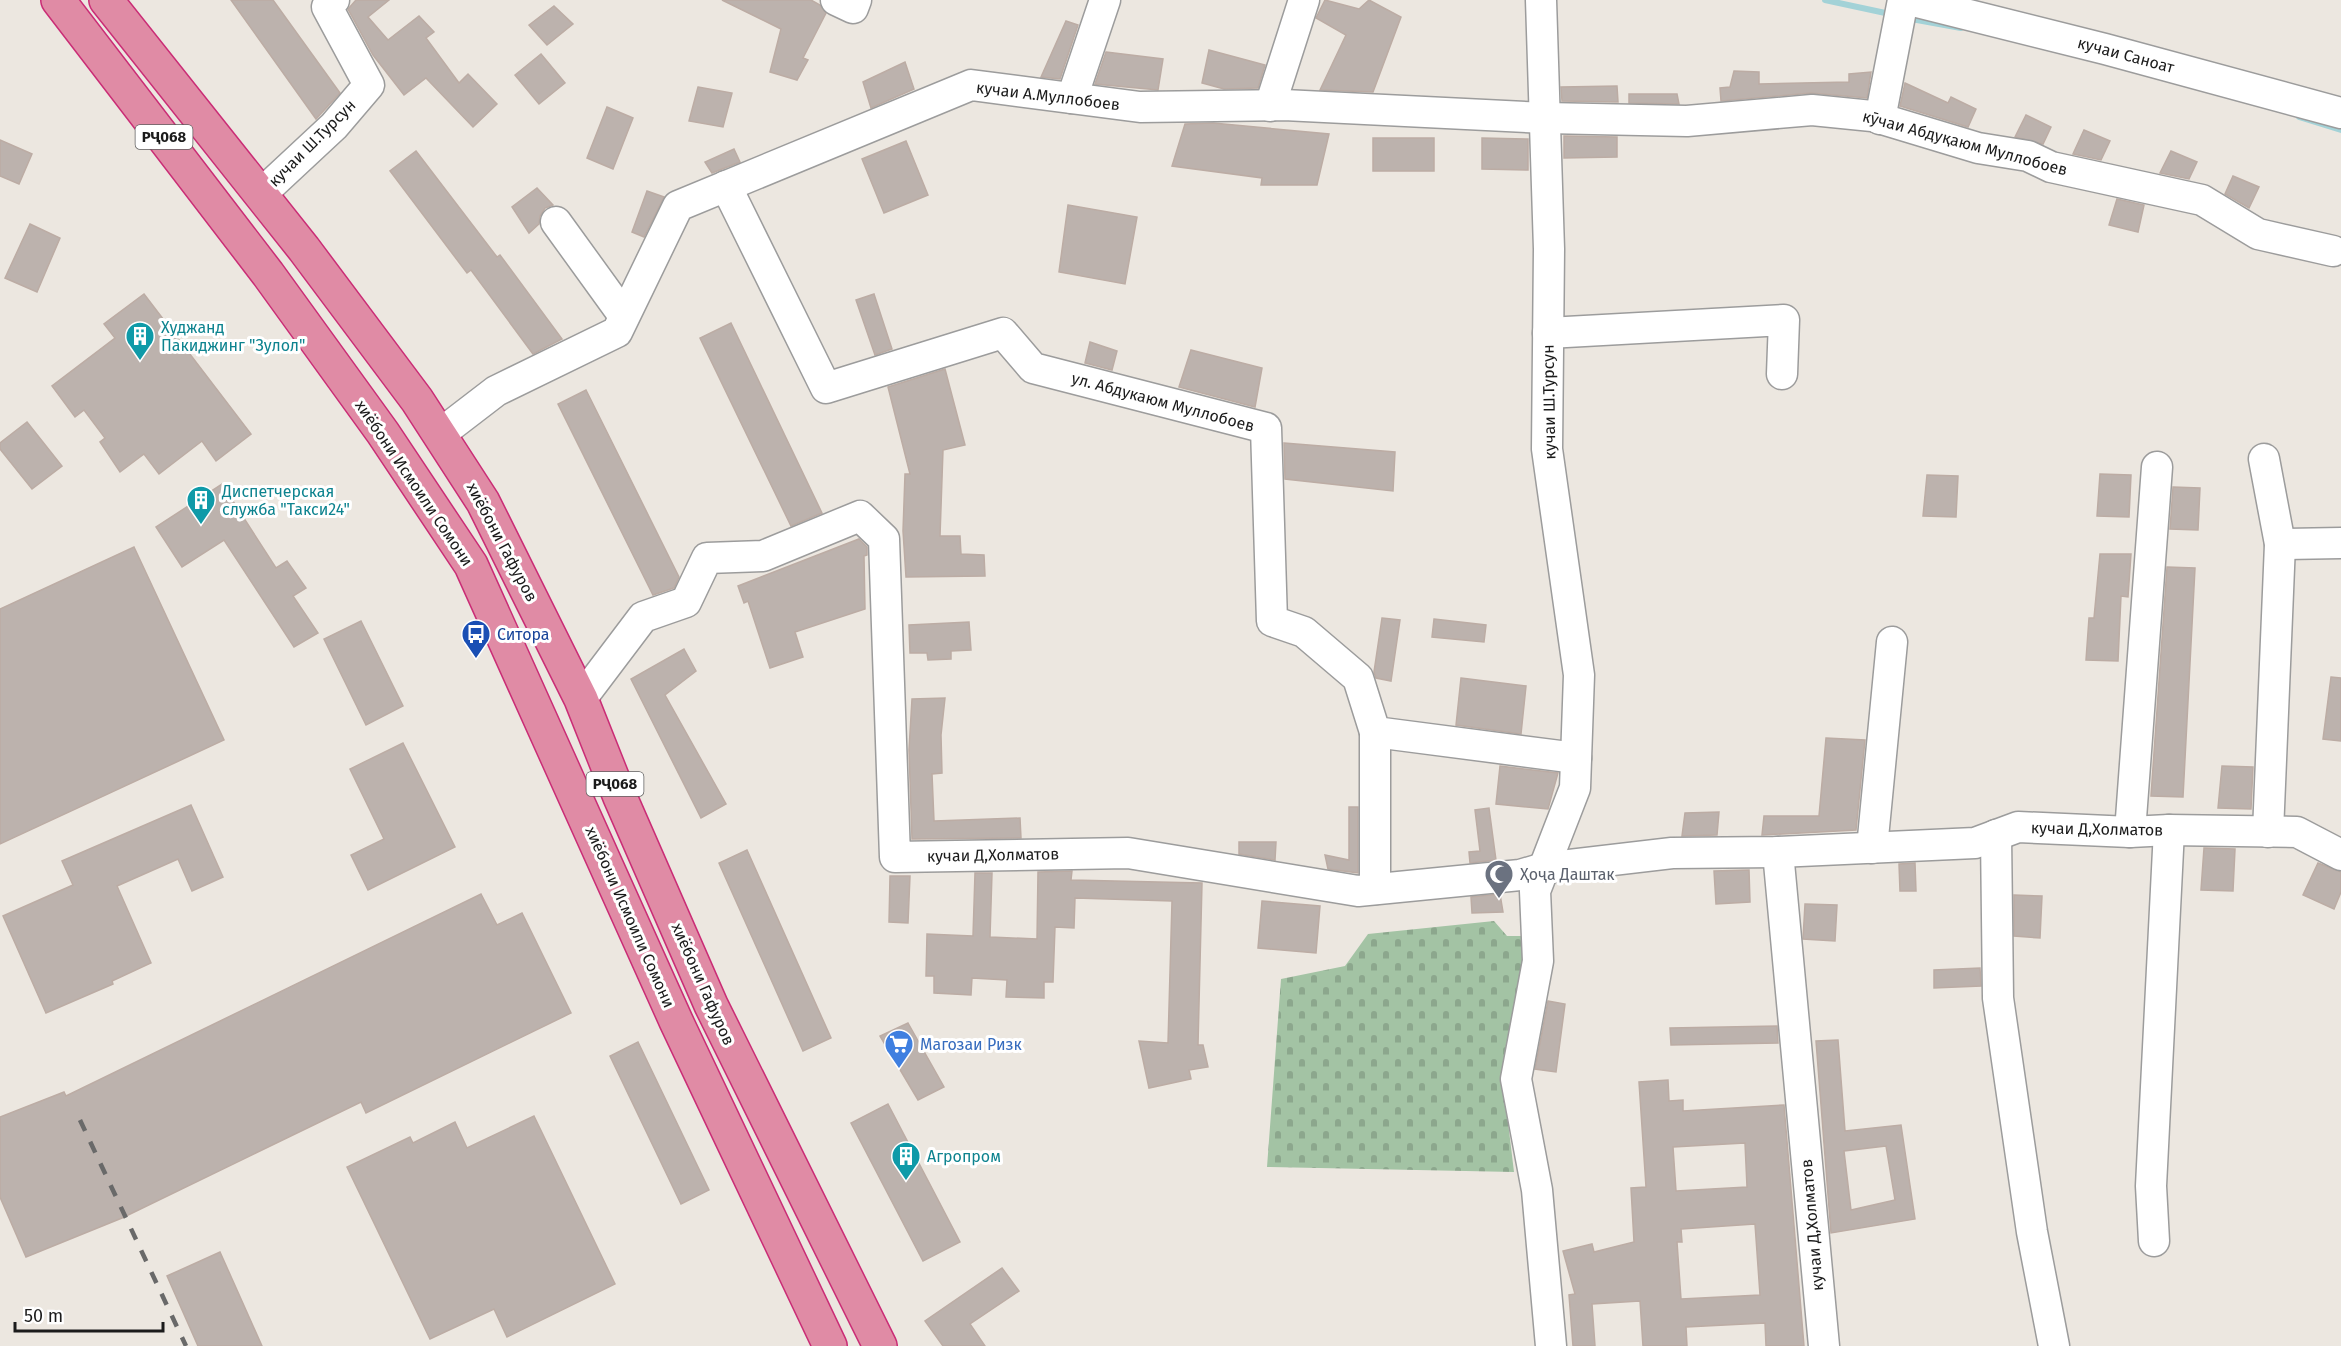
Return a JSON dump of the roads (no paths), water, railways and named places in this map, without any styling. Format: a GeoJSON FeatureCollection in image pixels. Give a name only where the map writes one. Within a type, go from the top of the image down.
{"type":"FeatureCollection","features":[{"type":"Feature","properties":{"kind":"highway","name":"хиёбони Исмоили Сомони"},"geometry":{"type":"LineString","coordinates":[[58,0],[268,274],[383,433],[471,565],[676,1021],[830,1346]]}},
{"type":"Feature","properties":{"kind":"highway","name":"хиёбони Гафуров"},"geometry":{"type":"LineString","coordinates":[[106,0],[304,249],[440,434],[483,502],[581,699],[711,1005],[880,1346]]}},
{"type":"Feature","properties":{"kind":"highway"},"geometry":{"type":"LineString","coordinates":[[268,274],[304,249]]}},
{"type":"Feature","properties":{"kind":"highway"},"geometry":{"type":"LineString","coordinates":[[676,1021],[711,1005]]}},
{"type":"Feature","properties":{"kind":"street","name":"кучаи Ш.Турсун"},"geometry":{"type":"LineString","coordinates":[[261,194],[334,126],[369,85],[327,7],[334,0]]}},
{"type":"Feature","properties":{"kind":"street"},"geometry":{"type":"LineString","coordinates":[[836,0],[853,8],[856,0]]}},
{"type":"Feature","properties":{"kind":"street"},"geometry":{"type":"LineString","coordinates":[[1072,98],[1106,0]]}},
{"type":"Feature","properties":{"kind":"street"},"geometry":{"type":"LineString","coordinates":[[1270,105],[1304,0]]}},
{"type":"Feature","properties":{"kind":"street","name":"кучаи Ш.Турсун"},"geometry":{"type":"LineString","coordinates":[[1541,0],[1546,118],[1547,449],[1579,675],[1575,788],[1544,868]]}},
{"type":"Feature","properties":{"kind":"street"},"geometry":{"type":"LineString","coordinates":[[1880,119],[1903,8]]}},
{"type":"Feature","properties":{"kind":"street","name":"кучаи Саноат"},"geometry":{"type":"LineString","coordinates":[[1903,8],[2105,49],[2341,113]]}},
{"type":"Feature","properties":{"kind":"street","name":"кучаи А.Муллобоев"},"geometry":{"type":"LineString","coordinates":[[620,324],[678,206],[971,85],[1140,107],[1270,105],[1546,118]]}},
{"type":"Feature","properties":{"kind":"street","name":"кӯчаи Абдуқаюм Муллобоев"},"geometry":{"type":"LineString","coordinates":[[1546,118],[1687,121],[1812,110],[1880,119],[1978,148],[2028,156],[2051,167],[2202,200],[2258,234],[2333,251]]}},
{"type":"Feature","properties":{"kind":"street","name":"ул. Абдукаюм Муллобоев"},"geometry":{"type":"LineString","coordinates":[[726,186],[826,388],[1004,333],[1033,368],[1266,428],[1272,621],[1304,632],[1358,678],[1375,732]]}},
{"type":"Feature","properties":{"kind":"street"},"geometry":{"type":"LineString","coordinates":[[440,434],[496,391],[620,324],[556,222]]}},
{"type":"Feature","properties":{"kind":"street"},"geometry":{"type":"LineString","coordinates":[[1548,333],[1784,320],[1782,374]]}},
{"type":"Feature","properties":{"kind":"street"},"geometry":{"type":"LineString","coordinates":[[2264,459],[2280,544],[2268,831]]}},
{"type":"Feature","properties":{"kind":"street"},"geometry":{"type":"LineString","coordinates":[[2130,832],[2157,467]]}},
{"type":"Feature","properties":{"kind":"street","name":"кучаи Д,Холматов"},"geometry":{"type":"LineString","coordinates":[[581,699],[643,617],[686,602],[707,558],[763,556],[860,516],[884,539],[895,857],[1128,852],[1358,891],[1520,875],[1544,868],[1672,853],[1778,852],[1974,843],[2018,827],[2130,832],[2169,830],[2297,832],[2341,855]]}},
{"type":"Feature","properties":{"kind":"street"},"geometry":{"type":"LineString","coordinates":[[2280,544],[2341,543]]}},
{"type":"Feature","properties":{"kind":"street"},"geometry":{"type":"LineString","coordinates":[[1872,848],[1892,642]]}},
{"type":"Feature","properties":{"kind":"street"},"geometry":{"type":"LineString","coordinates":[[1375,889],[1375,732],[1576,758]]}},
{"type":"Feature","properties":{"kind":"street"},"geometry":{"type":"LineString","coordinates":[[2154,1241],[2151,1186],[2169,830]]}},
{"type":"Feature","properties":{"kind":"street"},"geometry":{"type":"LineString","coordinates":[[1996,835],[1998,998],[2032,1232],[2054,1346]]}},
{"type":"Feature","properties":{"kind":"street","name":"кучаи Д,Холматов"},"geometry":{"type":"LineString","coordinates":[[1778,852],[1824,1346]]}},
{"type":"Feature","properties":{"kind":"street"},"geometry":{"type":"LineString","coordinates":[[1544,868],[1534,891],[1538,961],[1516,1079],[1537,1190],[1551,1346]]}},
{"type":"Feature","properties":{"kind":"waterway"},"geometry":{"type":"LineString","coordinates":[[1825,0],[1890,14]]}},
{"type":"Feature","properties":{"kind":"waterway"},"geometry":{"type":"LineString","coordinates":[[1906,18],[1961,28]]}},
{"type":"Feature","properties":{"kind":"waterway"},"geometry":{"type":"LineString","coordinates":[[2299,117],[2341,130]]}},
{"type":"Feature","properties":{"kind":"railway"},"geometry":{"type":"LineString","coordinates":[[80,1120],[186,1346]]}},
{"type":"Feature","properties":{"kind":"place","name":"Худжанд Пакиджинг \"Зулол\""},"geometry":{"type":"Point","coordinates":[140,362]}},
{"type":"Feature","properties":{"kind":"place","name":"Диспетчерская служба \"Такси24\""},"geometry":{"type":"Point","coordinates":[201,526]}},
{"type":"Feature","properties":{"kind":"place","name":"Ситора"},"geometry":{"type":"Point","coordinates":[476,660]}},
{"type":"Feature","properties":{"kind":"place","name":"Ҳоҷа Даштак"},"geometry":{"type":"Point","coordinates":[1499,900]}},
{"type":"Feature","properties":{"kind":"place","name":"Магозаи Ризк"},"geometry":{"type":"Point","coordinates":[899,1070]}},
{"type":"Feature","properties":{"kind":"place","name":"Агропром"},"geometry":{"type":"Point","coordinates":[906,1182]}}]}
